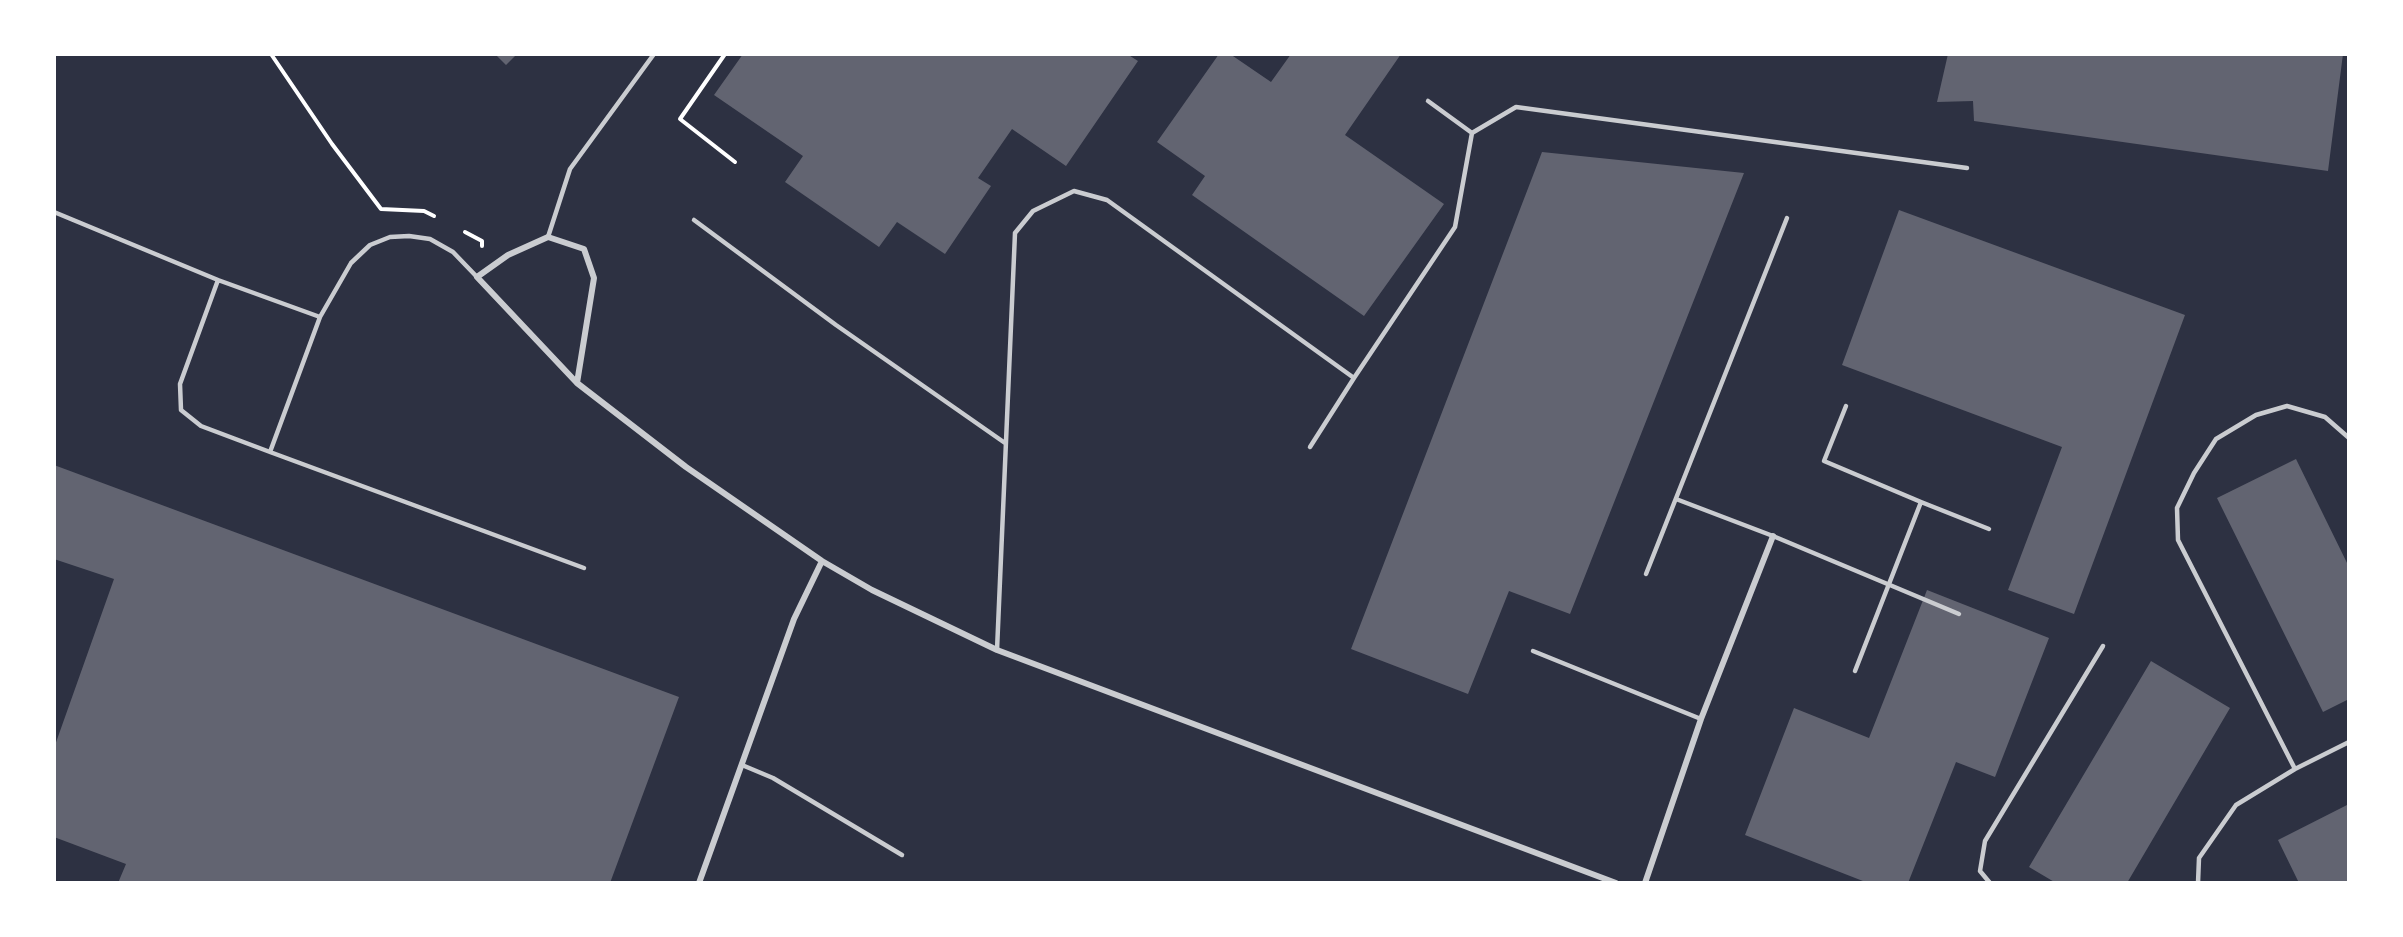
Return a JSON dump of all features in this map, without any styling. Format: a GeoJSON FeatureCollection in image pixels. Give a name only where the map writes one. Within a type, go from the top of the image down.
{"type":"FeatureCollection","features":[{"type":"Feature","properties":{"kind":"street"},"geometry":{"type":"LineString","coordinates":[[577,383],[594,278],[584,249],[549,237],[508,255],[477,277],[577,383],[686,467],[822,561],[890,600],[997,650],[1616,883]]}},
{"type":"Feature","properties":{"kind":"street"},"geometry":{"type":"LineString","coordinates":[[1645,883],[1701,719],[1773,536]]}},
{"type":"Feature","properties":{"kind":"street"},"geometry":{"type":"LineString","coordinates":[[699,883],[794,619],[822,561]]}},
{"type":"Feature","properties":{"kind":"lane"},"geometry":{"type":"LineString","coordinates":[[549,237],[570,169],[654,54]]}},
{"type":"Feature","properties":{"kind":"lane"},"geometry":{"type":"LineString","coordinates":[[1428,101],[1472,133]]}},
{"type":"Feature","properties":{"kind":"lane"},"geometry":{"type":"LineString","coordinates":[[1310,447],[1455,227],[1472,133],[1516,107],[1967,168]]}},
{"type":"Feature","properties":{"kind":"lane"},"geometry":{"type":"LineString","coordinates":[[997,650],[1015,234],[1033,211],[1074,191],[1107,200],[1354,378]]}},
{"type":"Feature","properties":{"kind":"lane"},"geometry":{"type":"LineString","coordinates":[[54,212],[218,280],[320,317]]}},
{"type":"Feature","properties":{"kind":"lane"},"geometry":{"type":"LineString","coordinates":[[1646,574],[1786,218]]}},
{"type":"Feature","properties":{"kind":"lane"},"geometry":{"type":"LineString","coordinates":[[694,220],[845,332],[1005,443]]}},
{"type":"Feature","properties":{"kind":"lane"},"geometry":{"type":"LineString","coordinates":[[270,452],[320,317],[351,263],[370,245],[390,237],[409,236],[430,240],[453,252],[477,277]]}},
{"type":"Feature","properties":{"kind":"lane"},"geometry":{"type":"LineString","coordinates":[[218,280],[180,384],[181,410],[201,426],[584,568]]}},
{"type":"Feature","properties":{"kind":"lane"},"geometry":{"type":"LineString","coordinates":[[1846,406],[1824,460],[1989,529]]}},
{"type":"Feature","properties":{"kind":"lane"},"geometry":{"type":"LineString","coordinates":[[2295,769],[2178,540],[2177,508],[2194,473],[2216,439],[2256,416],[2287,406],[2325,417],[2349,438]]}},
{"type":"Feature","properties":{"kind":"lane"},"geometry":{"type":"LineString","coordinates":[[1676,499],[1773,536],[1959,614]]}},
{"type":"Feature","properties":{"kind":"lane"},"geometry":{"type":"LineString","coordinates":[[1855,671],[1921,502]]}},
{"type":"Feature","properties":{"kind":"lane"},"geometry":{"type":"LineString","coordinates":[[1990,883],[1980,871],[1985,841],[2103,646]]}},
{"type":"Feature","properties":{"kind":"lane"},"geometry":{"type":"LineString","coordinates":[[1533,651],[1701,719]]}},
{"type":"Feature","properties":{"kind":"lane"},"geometry":{"type":"LineString","coordinates":[[2198,883],[2199,858],[2235,805],[2295,769],[2349,742]]}},
{"type":"Feature","properties":{"kind":"lane"},"geometry":{"type":"LineString","coordinates":[[741,765],[773,777],[902,855]]}},
{"type":"Feature","properties":{"kind":"path"},"geometry":{"type":"LineString","coordinates":[[271,54],[332,144],[381,209],[424,211],[443,221]]}},
{"type":"Feature","properties":{"kind":"path"},"geometry":{"type":"LineString","coordinates":[[725,54],[680,119],[735,162]]}},
{"type":"Feature","properties":{"kind":"path"},"geometry":{"type":"LineString","coordinates":[[463,231],[482,241],[477,277]]}},
{"type":"Feature","properties":{"kind":"building"},"geometry":{"type":"Polygon","coordinates":[[[495,54],[517,54],[506,65],[495,54]]]}},
{"type":"Feature","properties":{"kind":"building"},"geometry":{"type":"Polygon","coordinates":[[[743,54],[1127,54],[1138,61],[1066,166],[1012,129],[978,178],[991,186],[945,254],[897,222],[879,247],[785,182],[803,156],[714,95],[743,54]]]}},
{"type":"Feature","properties":{"kind":"building"},"geometry":{"type":"Polygon","coordinates":[[[1219,54],[1230,54],[1271,82],[1291,54],[1401,54],[1345,135],[1444,204],[1364,316],[1192,195],[1205,176],[1157,142],[1219,54]]]}},
{"type":"Feature","properties":{"kind":"building"},"geometry":{"type":"Polygon","coordinates":[[[1948,54],[2343,54],[2328,171],[1974,121],[1973,101],[1937,102],[1948,54]]]}},
{"type":"Feature","properties":{"kind":"building"},"geometry":{"type":"Polygon","coordinates":[[[1542,152],[1744,173],[1570,614],[1509,591],[1468,694],[1351,649],[1542,152]]]}},
{"type":"Feature","properties":{"kind":"building"},"geometry":{"type":"Polygon","coordinates":[[[1899,210],[2185,315],[2074,614],[2008,590],[2062,447],[1842,365],[1899,210]]]}},
{"type":"Feature","properties":{"kind":"building"},"geometry":{"type":"Polygon","coordinates":[[[2296,459],[2349,567],[2349,699],[2323,712],[2217,498],[2296,459]]]}},
{"type":"Feature","properties":{"kind":"building"},"geometry":{"type":"Polygon","coordinates":[[[54,465],[679,697],[610,883],[118,883],[126,864],[54,837],[54,748],[114,579],[54,559],[54,465]]]}},
{"type":"Feature","properties":{"kind":"building"},"geometry":{"type":"Polygon","coordinates":[[[1927,590],[2049,638],[1995,777],[1956,762],[1908,883],[1868,883],[1745,835],[1794,708],[1869,738],[1927,590]]]}},
{"type":"Feature","properties":{"kind":"building"},"geometry":{"type":"Polygon","coordinates":[[[2151,661],[2230,708],[2127,883],[2056,883],[2029,867],[2151,661]]]}},
{"type":"Feature","properties":{"kind":"building"},"geometry":{"type":"Polygon","coordinates":[[[2349,804],[2349,883],[2299,883],[2278,840],[2349,804]]]}}]}
